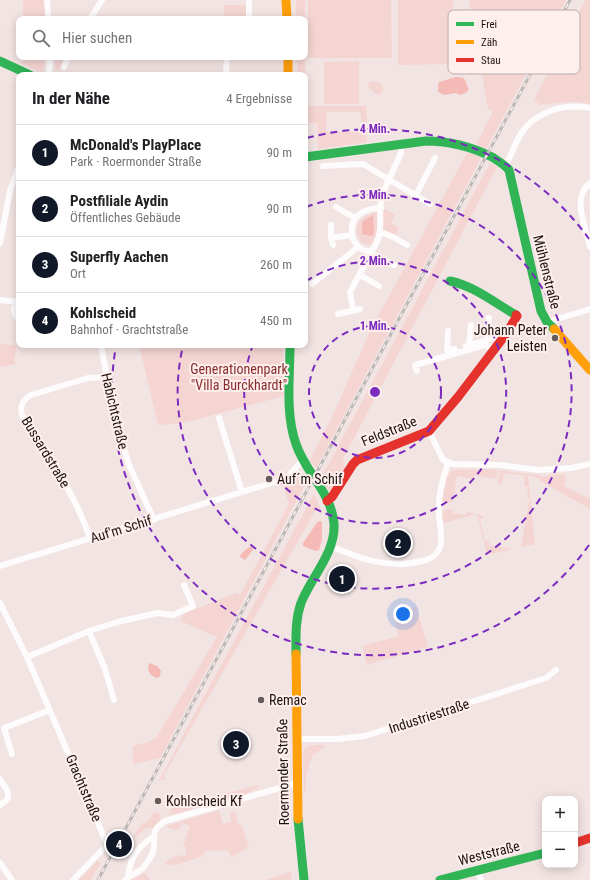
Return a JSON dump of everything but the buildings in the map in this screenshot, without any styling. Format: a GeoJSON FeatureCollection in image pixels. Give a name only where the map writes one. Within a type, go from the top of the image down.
{"type":"FeatureCollection","features":[{"type":"Feature","properties":{"kind":"street"},"geometry":{"type":"LineString","coordinates":[[47,0],[48,16]]}},
{"type":"Feature","properties":{"kind":"street"},"geometry":{"type":"LineString","coordinates":[[92,16],[102,0]]}},
{"type":"Feature","properties":{"kind":"street"},"geometry":{"type":"LineString","coordinates":[[249,0],[250,16]]}},
{"type":"Feature","properties":{"kind":"street"},"geometry":{"type":"LineString","coordinates":[[286,0],[287,16]]}},
{"type":"Feature","properties":{"kind":"street"},"geometry":{"type":"LineString","coordinates":[[49,72],[50,60]]}},
{"type":"Feature","properties":{"kind":"street"},"geometry":{"type":"LineString","coordinates":[[64,67],[67,60]]}},
{"type":"Feature","properties":{"kind":"street"},"geometry":{"type":"LineString","coordinates":[[226,72],[227,60]]}},
{"type":"Feature","properties":{"kind":"street"},"geometry":{"type":"LineString","coordinates":[[288,60],[288,72]]}},
{"type":"Feature","properties":{"kind":"street"},"geometry":{"type":"LineString","coordinates":[[0,61],[24,72]]}},
{"type":"Feature","properties":{"kind":"street"},"geometry":{"type":"LineString","coordinates":[[308,156],[426,140],[442,140],[463,144],[501,163],[523,131],[529,124],[540,116],[563,107],[574,106],[590,108]]}},
{"type":"Feature","properties":{"kind":"street"},"geometry":{"type":"LineString","coordinates":[[353,310],[350,292],[381,232],[380,208],[383,195],[401,153],[401,144]]}},
{"type":"Feature","properties":{"kind":"street"},"geometry":{"type":"LineString","coordinates":[[416,195],[435,158]]}},
{"type":"Feature","properties":{"kind":"street","name":"Mühlenstraße"},"geometry":{"type":"LineString","coordinates":[[501,163],[508,170],[511,179],[541,311],[547,322],[590,370]]}},
{"type":"Feature","properties":{"kind":"street"},"geometry":{"type":"LineString","coordinates":[[323,166],[362,164],[430,204]]}},
{"type":"Feature","properties":{"kind":"street"},"geometry":{"type":"LineString","coordinates":[[0,243],[10,191],[16,174]]}},
{"type":"Feature","properties":{"kind":"street"},"geometry":{"type":"LineString","coordinates":[[590,183],[583,190],[581,204],[590,247]]}},
{"type":"Feature","properties":{"kind":"street"},"geometry":{"type":"LineString","coordinates":[[336,207],[355,218]]}},
{"type":"Feature","properties":{"kind":"street"},"geometry":{"type":"LineString","coordinates":[[380,208],[366,210],[355,218],[352,225],[352,235],[358,247],[364,251],[371,252],[394,265]]}},
{"type":"Feature","properties":{"kind":"street"},"geometry":{"type":"LineString","coordinates":[[330,226],[330,238],[333,245]]}},
{"type":"Feature","properties":{"kind":"street"},"geometry":{"type":"LineString","coordinates":[[381,232],[394,237],[407,245]]}},
{"type":"Feature","properties":{"kind":"street"},"geometry":{"type":"LineString","coordinates":[[330,238],[352,235]]}},
{"type":"Feature","properties":{"kind":"street"},"geometry":{"type":"LineString","coordinates":[[312,284],[358,247]]}},
{"type":"Feature","properties":{"kind":"street"},"geometry":{"type":"LineString","coordinates":[[360,275],[379,286]]}},
{"type":"Feature","properties":{"kind":"street","name":"Feldstraße"},"geometry":{"type":"LineString","coordinates":[[326,498],[332,497],[350,468],[357,460],[429,431],[458,397],[506,334],[517,316],[455,281],[450,281]]}},
{"type":"Feature","properties":{"kind":"street"},"geometry":{"type":"LineString","coordinates":[[0,300],[16,302]]}},
{"type":"Feature","properties":{"kind":"street"},"geometry":{"type":"LineString","coordinates":[[16,304],[13,310],[16,316]]}},
{"type":"Feature","properties":{"kind":"street"},"geometry":{"type":"LineString","coordinates":[[338,314],[360,309]]}},
{"type":"Feature","properties":{"kind":"street"},"geometry":{"type":"LineString","coordinates":[[547,322],[590,309]]}},
{"type":"Feature","properties":{"kind":"street"},"geometry":{"type":"LineString","coordinates":[[487,340],[489,318]]}},
{"type":"Feature","properties":{"kind":"street"},"geometry":{"type":"LineString","coordinates":[[469,345],[471,324]]}},
{"type":"Feature","properties":{"kind":"street"},"geometry":{"type":"LineString","coordinates":[[448,332],[447,350],[506,334]]}},
{"type":"Feature","properties":{"kind":"street"},"geometry":{"type":"LineString","coordinates":[[417,371],[415,364],[461,351],[485,345],[493,351]]}},
{"type":"Feature","properties":{"kind":"street","name":"Habichtstraße"},"geometry":{"type":"LineString","coordinates":[[101,348],[106,377],[120,440],[130,467],[154,520]]}},
{"type":"Feature","properties":{"kind":"street","name":"Roermonder Straße"},"geometry":{"type":"LineString","coordinates":[[290,348],[290,412],[293,433],[305,463],[326,498],[333,516],[334,525],[330,546],[303,598],[297,618],[295,665],[297,827],[304,868],[304,880]]}},
{"type":"Feature","properties":{"kind":"street","name":"Bussardstraße"},"geometry":{"type":"LineString","coordinates":[[90,538],[70,492],[23,418],[21,409],[23,402],[31,395],[88,378],[106,377]]}},
{"type":"Feature","properties":{"kind":"street"},"geometry":{"type":"LineString","coordinates":[[219,418],[242,492]]}},
{"type":"Feature","properties":{"kind":"street"},"geometry":{"type":"LineString","coordinates":[[429,431],[442,460],[448,463],[500,465],[538,470],[571,468],[590,464]]}},
{"type":"Feature","properties":{"kind":"street","name":"Auf'm Schif"},"geometry":{"type":"LineString","coordinates":[[0,566],[281,480],[305,463]]}},
{"type":"Feature","properties":{"kind":"street"},"geometry":{"type":"LineString","coordinates":[[330,546],[365,559],[392,564],[410,564],[429,559],[436,554],[441,542],[439,493],[448,463]]}},
{"type":"Feature","properties":{"kind":"street"},"geometry":{"type":"LineString","coordinates":[[27,658],[88,631],[121,621],[158,613],[173,615],[193,606],[184,585]]}},
{"type":"Feature","properties":{"kind":"street","name":"Grachtstraße"},"geometry":{"type":"LineString","coordinates":[[0,603],[27,658],[106,842],[106,846],[73,880]]}},
{"type":"Feature","properties":{"kind":"street"},"geometry":{"type":"LineString","coordinates":[[88,631],[105,669],[114,700]]}},
{"type":"Feature","properties":{"kind":"street","name":"Industriestraße"},"geometry":{"type":"LineString","coordinates":[[297,739],[337,739],[365,736],[546,678],[556,670]]}},
{"type":"Feature","properties":{"kind":"street"},"geometry":{"type":"LineString","coordinates":[[12,754],[4,728],[50,710]]}},
{"type":"Feature","properties":{"kind":"street"},"geometry":{"type":"LineString","coordinates":[[0,779],[9,795],[7,800],[0,804]]}},
{"type":"Feature","properties":{"kind":"street"},"geometry":{"type":"LineString","coordinates":[[126,878],[132,858],[138,849],[153,837],[159,827],[168,820],[297,783]]}},
{"type":"Feature","properties":{"kind":"street"},"geometry":{"type":"LineString","coordinates":[[126,878],[143,868],[153,852],[153,837]]}},
{"type":"Feature","properties":{"kind":"street"},"geometry":{"type":"LineString","coordinates":[[578,842],[590,838]]}},
{"type":"Feature","properties":{"kind":"street","name":"Weststraße"},"geometry":{"type":"LineString","coordinates":[[440,880],[542,854]]}},
{"type":"Feature","properties":{"kind":"street"},"geometry":{"type":"LineString","coordinates":[[0,863],[12,880]]}},
{"type":"Feature","properties":{"kind":"street"},"geometry":{"type":"LineString","coordinates":[[477,870],[480,880]]}},
{"type":"Feature","properties":{"kind":"green space"},"geometry":{"type":"Polygon","coordinates":[[[23,0],[45,0],[45,16],[23,16],[23,0]]]}},
{"type":"Feature","properties":{"kind":"green space"},"geometry":{"type":"Polygon","coordinates":[[[296,0],[305,0],[305,16],[296,16],[296,0]]]}},
{"type":"Feature","properties":{"kind":"green space"},"geometry":{"type":"Polygon","coordinates":[[[308,0],[391,0],[392,58],[308,58],[308,0]]]}},
{"type":"Feature","properties":{"kind":"green space"},"geometry":{"type":"Polygon","coordinates":[[[398,0],[453,0],[453,10],[448,10],[448,64],[398,65],[398,0]]]}},
{"type":"Feature","properties":{"kind":"green space"},"geometry":{"type":"Polygon","coordinates":[[[469,0],[566,0],[561,10],[471,10],[469,0]]]}},
{"type":"Feature","properties":{"kind":"green space"},"geometry":{"type":"Polygon","coordinates":[[[585,0],[590,0],[590,104],[571,102],[540,105],[534,100],[547,74],[580,74],[580,10],[585,0]]]}},
{"type":"Feature","properties":{"kind":"green space"},"geometry":{"type":"Polygon","coordinates":[[[224,5],[246,5],[247,16],[224,16],[224,5]]]}},
{"type":"Feature","properties":{"kind":"green space"},"geometry":{"type":"Polygon","coordinates":[[[22,60],[45,60],[44,69],[41,72],[21,63],[22,60]]]}},
{"type":"Feature","properties":{"kind":"green space"},"geometry":{"type":"Polygon","coordinates":[[[55,60],[64,60],[59,71],[55,69],[55,60]]]}},
{"type":"Feature","properties":{"kind":"green space"},"geometry":{"type":"Polygon","coordinates":[[[297,60],[305,60],[305,72],[298,72],[297,60]]]}},
{"type":"Feature","properties":{"kind":"green space"},"geometry":{"type":"Polygon","coordinates":[[[359,61],[359,104],[324,104],[324,62],[359,61]]]}},
{"type":"Feature","properties":{"kind":"green space"},"geometry":{"type":"Polygon","coordinates":[[[482,74],[526,74],[486,149],[477,145],[477,143],[493,111],[488,109],[482,74]]]}},
{"type":"Feature","properties":{"kind":"green space"},"geometry":{"type":"Polygon","coordinates":[[[371,81],[381,83],[383,87],[382,93],[378,95],[369,89],[368,84],[371,81]]]}},
{"type":"Feature","properties":{"kind":"green space"},"geometry":{"type":"Polygon","coordinates":[[[308,106],[366,106],[367,122],[362,122],[360,112],[327,112],[326,132],[360,132],[360,127],[366,127],[367,142],[318,149],[317,123],[308,123],[308,106]]]}},
{"type":"Feature","properties":{"kind":"green space"},"geometry":{"type":"Polygon","coordinates":[[[468,151],[481,158],[316,468],[310,460],[333,415],[369,333],[468,151]]]}},
{"type":"Feature","properties":{"kind":"green space"},"geometry":{"type":"Polygon","coordinates":[[[490,163],[497,167],[343,459],[345,468],[331,491],[328,490],[321,478],[490,163]]]}},
{"type":"Feature","properties":{"kind":"green space"},"geometry":{"type":"Polygon","coordinates":[[[386,209],[395,215],[391,223],[399,228],[394,237],[382,230],[383,210],[386,209]]]}},
{"type":"Feature","properties":{"kind":"green space"},"geometry":{"type":"Polygon","coordinates":[[[377,212],[377,233],[371,245],[362,243],[357,232],[357,227],[366,216],[377,212]]]}},
{"type":"Feature","properties":{"kind":"green space"},"geometry":{"type":"Polygon","coordinates":[[[0,343],[16,346],[14,362],[16,362],[16,364],[0,367],[0,343]]]}},
{"type":"Feature","properties":{"kind":"green space","name":"Generationenpark \"Villa Burckhardt\""},"geometry":{"type":"Polygon","coordinates":[[[140,348],[283,348],[284,396],[183,423],[158,425],[140,348]]]}},
{"type":"Feature","properties":{"kind":"green space"},"geometry":{"type":"Polygon","coordinates":[[[452,470],[498,470],[497,479],[474,475],[473,479],[457,476],[453,500],[448,503],[442,501],[447,477],[452,470]]]}},
{"type":"Feature","properties":{"kind":"green space"},"geometry":{"type":"Polygon","coordinates":[[[500,470],[544,476],[565,474],[566,481],[564,486],[590,499],[590,509],[540,481],[540,479],[528,475],[535,544],[521,547],[529,501],[529,498],[527,497],[528,487],[525,487],[524,484],[525,476],[504,473],[502,484],[498,483],[500,470]]]}},
{"type":"Feature","properties":{"kind":"green space"},"geometry":{"type":"Polygon","coordinates":[[[299,472],[307,481],[160,758],[133,764],[133,746],[156,738],[217,637],[181,621],[183,614],[236,593],[240,595],[289,504],[283,486],[299,472]]]}},
{"type":"Feature","properties":{"kind":"green space"},"geometry":{"type":"Polygon","coordinates":[[[314,494],[321,509],[315,511],[164,775],[165,779],[159,781],[196,711],[314,494]]]}},
{"type":"Feature","properties":{"kind":"green space"},"geometry":{"type":"Polygon","coordinates":[[[445,510],[453,510],[452,513],[466,515],[467,512],[477,514],[444,523],[442,515],[445,510]]]}},
{"type":"Feature","properties":{"kind":"green space"},"geometry":{"type":"Polygon","coordinates":[[[477,514],[483,516],[484,518],[480,519],[485,541],[489,540],[489,545],[512,549],[487,555],[477,514]]]}},
{"type":"Feature","properties":{"kind":"green space"},"geometry":{"type":"Polygon","coordinates":[[[416,607],[428,647],[367,665],[362,646],[399,636],[392,613],[416,607]]]}},
{"type":"Feature","properties":{"kind":"green space"},"geometry":{"type":"Polygon","coordinates":[[[310,745],[327,745],[312,756],[306,776],[306,791],[304,791],[303,753],[305,748],[310,745]]]}},
{"type":"Feature","properties":{"kind":"green space"},"geometry":{"type":"Polygon","coordinates":[[[258,785],[259,787],[246,794],[168,815],[174,805],[176,807],[258,785]]]}},
{"type":"Feature","properties":{"kind":"green space"},"geometry":{"type":"Polygon","coordinates":[[[219,810],[223,824],[231,821],[230,813],[235,812],[238,823],[242,826],[249,847],[232,857],[227,850],[205,851],[203,856],[183,863],[168,865],[164,863],[177,855],[186,855],[186,848],[183,845],[190,826],[182,823],[179,830],[171,829],[166,826],[219,810]]]}},
{"type":"Feature","properties":{"kind":"green space"},"geometry":{"type":"Polygon","coordinates":[[[154,812],[161,814],[160,821],[153,828],[147,828],[132,839],[143,822],[146,823],[154,812]]]}},
{"type":"Feature","properties":{"kind":"green space"},"geometry":{"type":"Polygon","coordinates":[[[98,860],[100,864],[91,880],[79,880],[98,860]]]}},
{"type":"Feature","properties":{"kind":"green space"},"geometry":{"type":"Polygon","coordinates":[[[291,872],[292,880],[265,880],[291,872]]]}},
{"type":"Feature","properties":{"kind":"green space"},"geometry":{"type":"Polygon","coordinates":[[[145,873],[150,880],[131,880],[145,873]]]}},
{"type":"Feature","properties":{"kind":"shaded area"},"geometry":{"type":"Polygon","coordinates":[[[456,77],[465,80],[469,89],[466,93],[460,95],[456,93],[444,95],[438,92],[439,82],[456,77]]]}},
{"type":"Feature","properties":{"kind":"shaded area"},"geometry":{"type":"Polygon","coordinates":[[[373,215],[374,233],[372,236],[362,234],[363,221],[373,215]]]}},
{"type":"Feature","properties":{"kind":"shaded area"},"geometry":{"type":"Polygon","coordinates":[[[318,521],[322,522],[322,540],[319,550],[316,551],[303,546],[303,543],[318,521]]]}},
{"type":"Feature","properties":{"kind":"shaded area"},"geometry":{"type":"Polygon","coordinates":[[[249,547],[252,547],[253,550],[245,560],[240,557],[241,554],[249,547]]]}},
{"type":"Feature","properties":{"kind":"shaded area"},"geometry":{"type":"Polygon","coordinates":[[[149,663],[157,666],[161,671],[158,678],[150,673],[148,669],[149,663]]]}},
{"type":"Feature","properties":{"kind":"railway"},"geometry":{"type":"LineString","coordinates":[[565,10],[570,0]]}},
{"type":"Feature","properties":{"kind":"railway"},"geometry":{"type":"LineString","coordinates":[[98,880],[530,74]]}},
{"type":"Feature","properties":{"kind":"traffic: fast"},"geometry":{"type":"LineString","coordinates":[[0,61],[24,72]]}},
{"type":"Feature","properties":{"kind":"traffic: fast"},"geometry":{"type":"LineString","coordinates":[[308,157],[435,141],[468,147],[492,157],[501,163],[509,170],[541,311],[547,322],[554,329]]}},
{"type":"Feature","properties":{"kind":"traffic: fast"},"geometry":{"type":"LineString","coordinates":[[450,281],[459,283],[484,295],[516,315]]}},
{"type":"Feature","properties":{"kind":"traffic: fast"},"geometry":{"type":"LineString","coordinates":[[290,348],[289,407],[290,420],[296,444],[305,464],[328,502],[334,523],[334,534],[327,555],[305,593],[299,609],[296,628],[296,654]]}},
{"type":"Feature","properties":{"kind":"traffic: fast"},"geometry":{"type":"LineString","coordinates":[[298,819],[304,880]]}},
{"type":"Feature","properties":{"kind":"traffic: fast"},"geometry":{"type":"LineString","coordinates":[[440,880],[542,854]]}},
{"type":"Feature","properties":{"kind":"traffic: slow"},"geometry":{"type":"LineString","coordinates":[[286,0],[287,16]]}},
{"type":"Feature","properties":{"kind":"traffic: slow"},"geometry":{"type":"LineString","coordinates":[[288,60],[288,72]]}},
{"type":"Feature","properties":{"kind":"traffic: slow"},"geometry":{"type":"LineString","coordinates":[[554,329],[590,370]]}},
{"type":"Feature","properties":{"kind":"traffic: slow"},"geometry":{"type":"LineString","coordinates":[[296,654],[298,819]]}},
{"type":"Feature","properties":{"kind":"traffic: jam"},"geometry":{"type":"LineString","coordinates":[[327,501],[332,497],[357,460],[429,431],[458,397],[506,334],[517,316],[516,315]]}},
{"type":"Feature","properties":{"kind":"traffic: jam"},"geometry":{"type":"LineString","coordinates":[[578,842],[590,838]]}},
{"type":"Feature","properties":{"kind":"place","name":"Johann Peter Leisten"},"geometry":{"type":"Point","coordinates":[555,338]}},
{"type":"Feature","properties":{"kind":"place","name":"Auf´m Schif"},"geometry":{"type":"Point","coordinates":[269,479]}},
{"type":"Feature","properties":{"kind":"place","name":"Postfiliale Aydin"},"geometry":{"type":"Point","coordinates":[398,543]}},
{"type":"Feature","properties":{"kind":"place","name":"McDonald's PlayPlace"},"geometry":{"type":"Point","coordinates":[342,579]}},
{"type":"Feature","properties":{"kind":"place","name":"Remac"},"geometry":{"type":"Point","coordinates":[261,700]}},
{"type":"Feature","properties":{"kind":"place","name":"Superfly Aachen"},"geometry":{"type":"Point","coordinates":[236,744]}},
{"type":"Feature","properties":{"kind":"place","name":"Kohlscheid Kf"},"geometry":{"type":"Point","coordinates":[158,801]}},
{"type":"Feature","properties":{"kind":"place","name":"Kohlscheid"},"geometry":{"type":"Point","coordinates":[119,844]}}]}
